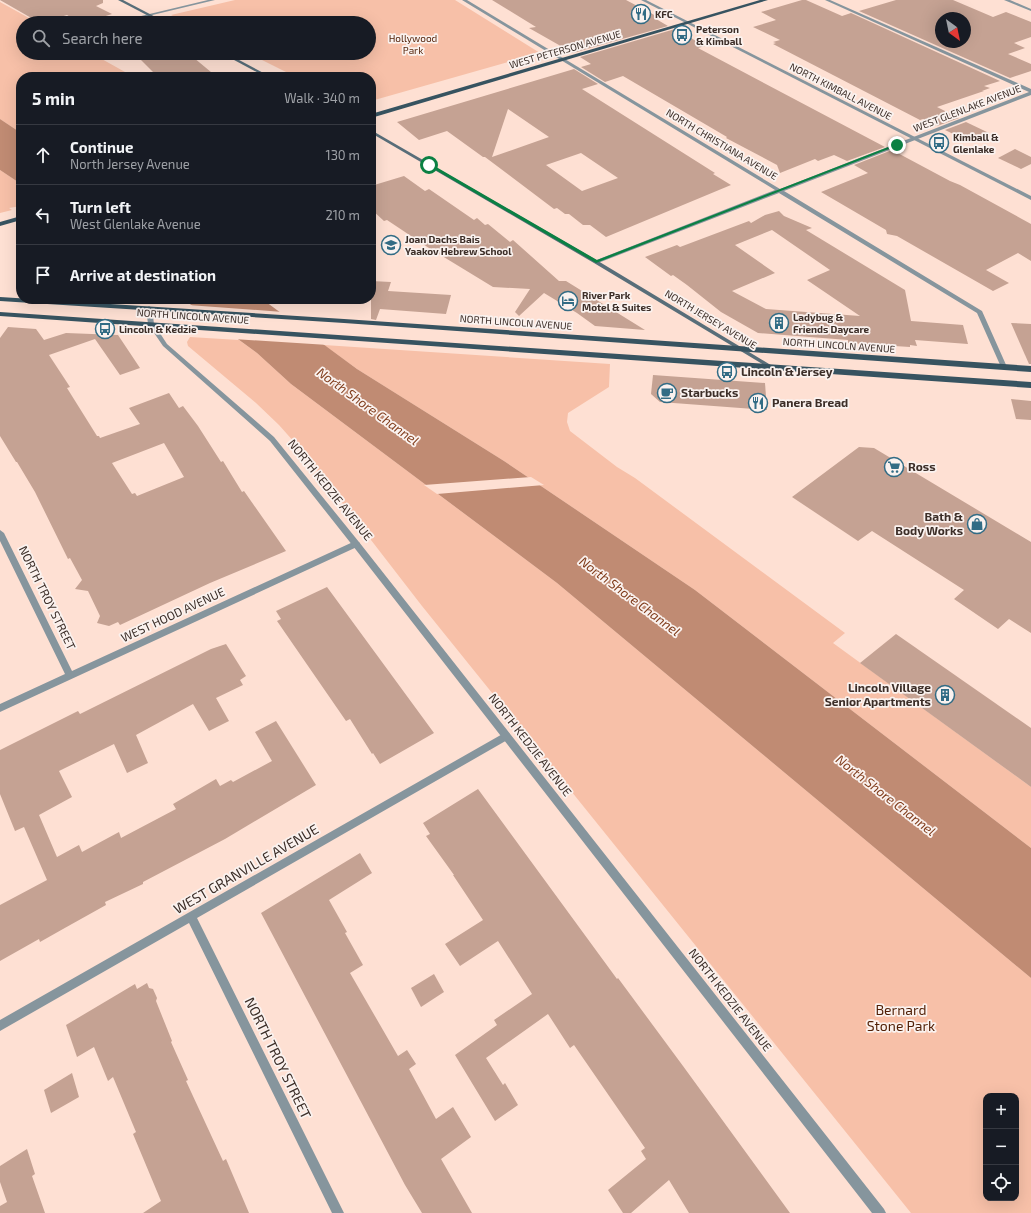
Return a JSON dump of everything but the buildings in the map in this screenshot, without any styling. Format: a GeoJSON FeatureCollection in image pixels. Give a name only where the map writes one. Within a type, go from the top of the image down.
{"type":"FeatureCollection","features":[{"type":"Feature","properties":{"kind":"main road"},"geometry":{"type":"LineString","coordinates":[[120,0],[149,15]]}},
{"type":"Feature","properties":{"kind":"main road","name":"WEST PETERSON AVENUE"},"geometry":{"type":"LineString","coordinates":[[376,115],[765,0]]}},
{"type":"Feature","properties":{"kind":"main road"},"geometry":{"type":"LineString","coordinates":[[236,60],[259,72]]}},
{"type":"Feature","properties":{"kind":"main road","name":"NORTH JERSEY AVENUE"},"geometry":{"type":"LineString","coordinates":[[376,134],[596,262],[771,368]]}},
{"type":"Feature","properties":{"kind":"main road"},"geometry":{"type":"LineString","coordinates":[[0,224],[16,219]]}},
{"type":"Feature","properties":{"kind":"main road","name":"NORTH LINCOLN AVENUE"},"geometry":{"type":"LineString","coordinates":[[0,299],[16,300]]}},
{"type":"Feature","properties":{"kind":"main road","name":"NORTH LINCOLN AVENUE"},"geometry":{"type":"LineString","coordinates":[[83,304],[1031,369]]}},
{"type":"Feature","properties":{"kind":"main road","name":"NORTH LINCOLN AVENUE"},"geometry":{"type":"LineString","coordinates":[[0,314],[1031,385]]}},
{"type":"Feature","properties":{"kind":"street"},"geometry":{"type":"LineString","coordinates":[[145,16],[213,0]]}},
{"type":"Feature","properties":{"kind":"street","name":"NORTH CHRISTIANA AVENUE"},"geometry":{"type":"LineString","coordinates":[[464,0],[980,312],[1004,367]]}},
{"type":"Feature","properties":{"kind":"street","name":"NORTH KIMBALL AVENUE"},"geometry":{"type":"LineString","coordinates":[[643,0],[1031,198]]}},
{"type":"Feature","properties":{"kind":"street"},"geometry":{"type":"LineString","coordinates":[[827,0],[1031,92]]}},
{"type":"Feature","properties":{"kind":"street"},"geometry":{"type":"LineString","coordinates":[[1006,0],[1031,10]]}},
{"type":"Feature","properties":{"kind":"street","name":"WEST GLENLAKE AVENUE"},"geometry":{"type":"LineString","coordinates":[[596,262],[1031,92]]}},
{"type":"Feature","properties":{"kind":"street","name":"NORTH KEDZIE AVENUE"},"geometry":{"type":"LineString","coordinates":[[149,308],[151,324],[165,345],[272,439],[880,1213]]}},
{"type":"Feature","properties":{"kind":"street","name":"NORTH TROY STREET"},"geometry":{"type":"LineString","coordinates":[[0,533],[70,676]]}},
{"type":"Feature","properties":{"kind":"street","name":"WEST HOOD AVENUE"},"geometry":{"type":"LineString","coordinates":[[0,708],[356,544]]}},
{"type":"Feature","properties":{"kind":"street","name":"WEST GRANVILLE AVENUE"},"geometry":{"type":"LineString","coordinates":[[0,1026],[506,736]]}},
{"type":"Feature","properties":{"kind":"street","name":"NORTH TROY STREET"},"geometry":{"type":"LineString","coordinates":[[191,916],[338,1213]]}},
{"type":"Feature","properties":{"kind":"green space","name":"Hollywood Park"},"geometry":{"type":"Polygon","coordinates":[[[235,0],[455,0],[540,53],[376,100],[376,72],[286,72],[262,60],[376,60],[376,16],[171,15],[235,0]]]}},
{"type":"Feature","properties":{"kind":"green space"},"geometry":{"type":"Polygon","coordinates":[[[0,2],[25,16],[16,16],[16,60],[104,60],[125,72],[16,72],[16,130],[0,119],[0,2]]]}},
{"type":"Feature","properties":{"kind":"green space"},"geometry":{"type":"Polygon","coordinates":[[[0,170],[16,181],[16,207],[9,208],[12,210],[0,213],[0,170]]]}},
{"type":"Feature","properties":{"kind":"green space","name":"Bernard Stone Park"},"geometry":{"type":"Polygon","coordinates":[[[190,337],[239,340],[257,353],[291,384],[557,583],[1031,978],[1031,1213],[911,1213],[422,606],[303,452],[279,425],[256,403],[188,346],[187,342],[190,337]]]}},
{"type":"Feature","properties":{"kind":"green space"},"geometry":{"type":"Polygon","coordinates":[[[324,345],[610,364],[609,387],[568,413],[567,422],[570,431],[845,633],[833,643],[1031,787],[1031,848],[695,590],[504,461],[357,369],[324,345]]]}},
{"type":"Feature","properties":{"kind":"water"},"geometry":{"type":"Polygon","coordinates":[[[0,119],[16,130],[16,181],[0,170],[0,119]]]}},
{"type":"Feature","properties":{"kind":"water","name":"North Shore Channel"},"geometry":{"type":"Polygon","coordinates":[[[190,304],[269,304],[357,369],[504,461],[695,590],[1031,848],[1031,978],[557,583],[291,384],[257,353],[190,304]]]}},
{"type":"Feature","properties":{"kind":"pier"},"geometry":{"type":"Polygon","coordinates":[[[188,305],[283,312],[328,345],[234,339],[188,305]]]}},
{"type":"Feature","properties":{"kind":"pier"},"geometry":{"type":"Polygon","coordinates":[[[531,477],[544,485],[437,494],[424,485],[531,477]]]}},
{"type":"Feature","properties":{"kind":"place","name":"KFC"},"geometry":{"type":"Point","coordinates":[641,14]}},
{"type":"Feature","properties":{"kind":"place","name":"Peterson & Kimball"},"geometry":{"type":"Point","coordinates":[682,35]}},
{"type":"Feature","properties":{"kind":"place","name":"Kimball & Glenlake"},"geometry":{"type":"Point","coordinates":[939,143]}},
{"type":"Feature","properties":{"kind":"place","name":"Joan Dachs Bais Yaakov Hebrew School"},"geometry":{"type":"Point","coordinates":[391,245]}},
{"type":"Feature","properties":{"kind":"place","name":"River Park Motel & Suites"},"geometry":{"type":"Point","coordinates":[568,301]}},
{"type":"Feature","properties":{"kind":"place","name":"Ladybug & Friends Daycare"},"geometry":{"type":"Point","coordinates":[779,323]}},
{"type":"Feature","properties":{"kind":"place","name":"Lincoln & Kedzie"},"geometry":{"type":"Point","coordinates":[105,329]}},
{"type":"Feature","properties":{"kind":"place","name":"Lincoln & Jersey"},"geometry":{"type":"Point","coordinates":[727,372]}},
{"type":"Feature","properties":{"kind":"place","name":"Starbucks"},"geometry":{"type":"Point","coordinates":[667,393]}},
{"type":"Feature","properties":{"kind":"place","name":"Panera Bread"},"geometry":{"type":"Point","coordinates":[758,403]}},
{"type":"Feature","properties":{"kind":"place","name":"Ross"},"geometry":{"type":"Point","coordinates":[894,467]}},
{"type":"Feature","properties":{"kind":"place","name":"Bath & Body Works"},"geometry":{"type":"Point","coordinates":[977,524]}},
{"type":"Feature","properties":{"kind":"place","name":"Lincoln Village Senior Apartments"},"geometry":{"type":"Point","coordinates":[945,695]}},
{"type":"Feature","properties":{"kind":"route"},"geometry":{"type":"LineString","coordinates":[[429,165],[596,262],[897,145]]}}]}
